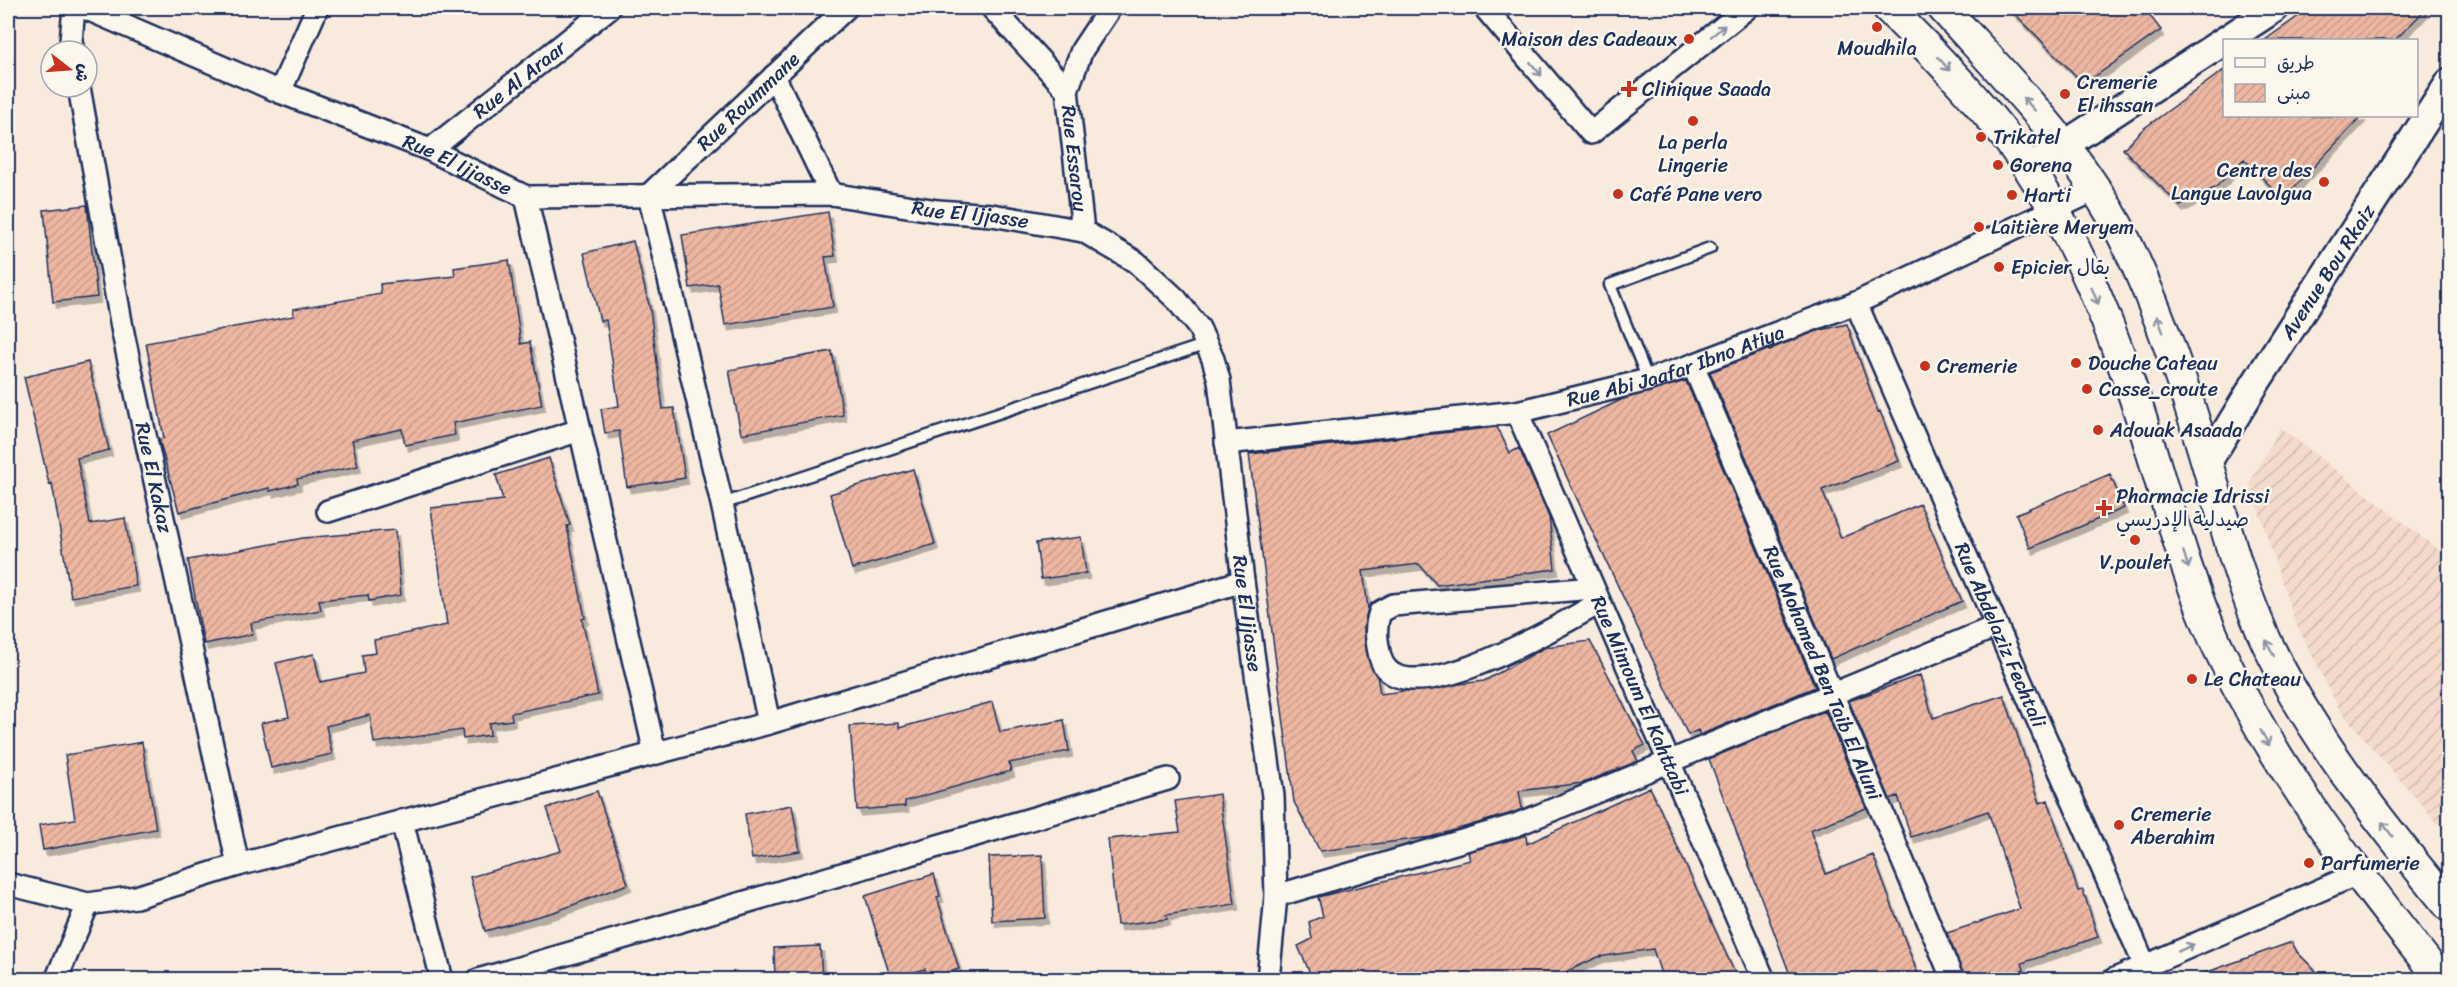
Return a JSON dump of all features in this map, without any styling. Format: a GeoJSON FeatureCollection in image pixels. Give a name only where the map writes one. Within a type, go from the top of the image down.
{"type":"FeatureCollection","features":[{"type":"Feature","properties":{"kind":"main road"},"geometry":{"type":"LineString","coordinates":[[1888,8],[1940,59],[2029,168],[2056,211],[2087,276],[2125,370],[2189,572],[2216,642],[2247,707],[2286,774],[2357,874],[2441,980]]}},
{"type":"Feature","properties":{"kind":"main road"},"geometry":{"type":"LineString","coordinates":[[1943,8],[2063,144],[2096,190],[2123,236],[2173,356],[2256,619],[2288,683],[2369,805],[2450,907]]}},
{"type":"Feature","properties":{"kind":"street"},"geometry":{"type":"LineString","coordinates":[[71,39],[74,8]]}},
{"type":"Feature","properties":{"kind":"street","name":"Rue El Ijjasse"},"geometry":{"type":"LineString","coordinates":[[85,8],[280,92],[430,150],[526,197],[831,194],[938,211],[992,215],[1083,231],[1136,262],[1165,286],[1199,328],[1219,380],[1243,581],[1273,796],[1275,896],[1268,980]]}},
{"type":"Feature","properties":{"kind":"street"},"geometry":{"type":"LineString","coordinates":[[280,92],[317,8]]}},
{"type":"Feature","properties":{"kind":"street","name":"Rue Al Araar"},"geometry":{"type":"LineString","coordinates":[[430,150],[609,8]]}},
{"type":"Feature","properties":{"kind":"street","name":"Rue Roummane"},"geometry":{"type":"LineString","coordinates":[[649,195],[846,8]]}},
{"type":"Feature","properties":{"kind":"street","name":"Rue Essarou"},"geometry":{"type":"LineString","coordinates":[[992,8],[1067,90],[1083,231]]}},
{"type":"Feature","properties":{"kind":"street"},"geometry":{"type":"LineString","coordinates":[[1067,90],[1082,50],[1110,8]]}},
{"type":"Feature","properties":{"kind":"street"},"geometry":{"type":"LineString","coordinates":[[1485,8],[1591,134],[1747,8]]}},
{"type":"Feature","properties":{"kind":"street"},"geometry":{"type":"LineString","coordinates":[[2227,39],[2275,8]]}},
{"type":"Feature","properties":{"kind":"street"},"geometry":{"type":"LineString","coordinates":[[2029,168],[2223,41]]}},
{"type":"Feature","properties":{"kind":"street"},"geometry":{"type":"LineString","coordinates":[[774,76],[831,194]]}},
{"type":"Feature","properties":{"kind":"street","name":"Avenue Bou Rkaiz"},"geometry":{"type":"LineString","coordinates":[[2207,463],[2255,384],[2450,82]]}},
{"type":"Feature","properties":{"kind":"street","name":"Rue El Kakaz"},"geometry":{"type":"LineString","coordinates":[[81,99],[123,333],[238,865]]}},
{"type":"Feature","properties":{"kind":"street","name":"Rue Abi Jaafar Ibno Atiya"},"geometry":{"type":"LineString","coordinates":[[1226,443],[1517,412],[1648,380],[1856,303],[2056,211],[2096,190]]}},
{"type":"Feature","properties":{"kind":"street"},"geometry":{"type":"LineString","coordinates":[[649,195],[723,504],[769,723]]}},
{"type":"Feature","properties":{"kind":"street"},"geometry":{"type":"LineString","coordinates":[[526,197],[656,753]]}},
{"type":"Feature","properties":{"kind":"street","name":"Rue Abdelaziz Fechtali"},"geometry":{"type":"LineString","coordinates":[[1856,303],[2145,966]]}},
{"type":"Feature","properties":{"kind":"street","name":"Rue Mohamed Ben Taib El Aluni"},"geometry":{"type":"LineString","coordinates":[[1693,365],[1953,980]]}},
{"type":"Feature","properties":{"kind":"street","name":"Rue Mimoum El Kahttabi"},"geometry":{"type":"LineString","coordinates":[[1517,412],[1596,596],[1671,761],[1764,980]]}},
{"type":"Feature","properties":{"kind":"street"},"geometry":{"type":"LineString","coordinates":[[328,511],[580,430]]}},
{"type":"Feature","properties":{"kind":"street"},"geometry":{"type":"LineString","coordinates":[[8,884],[88,904],[135,897],[238,865],[769,723],[1243,581]]}},
{"type":"Feature","properties":{"kind":"street"},"geometry":{"type":"LineString","coordinates":[[1596,596],[1494,658],[1456,673],[1407,679],[1391,676],[1381,665],[1375,627],[1380,612],[1393,605],[1596,596]]}},
{"type":"Feature","properties":{"kind":"street"},"geometry":{"type":"LineString","coordinates":[[1275,896],[1516,825],[1997,626]]}},
{"type":"Feature","properties":{"kind":"street"},"geometry":{"type":"LineString","coordinates":[[478,980],[1168,779]]}},
{"type":"Feature","properties":{"kind":"street"},"geometry":{"type":"LineString","coordinates":[[402,821],[442,980]]}},
{"type":"Feature","properties":{"kind":"street"},"geometry":{"type":"LineString","coordinates":[[2114,979],[2357,874]]}},
{"type":"Feature","properties":{"kind":"street"},"geometry":{"type":"LineString","coordinates":[[56,980],[88,904]]}},
{"type":"Feature","properties":{"kind":"lane"},"geometry":{"type":"LineString","coordinates":[[1648,380],[1610,285],[1710,248]]}},
{"type":"Feature","properties":{"kind":"lane"},"geometry":{"type":"LineString","coordinates":[[723,504],[1207,344]]}},
{"type":"Feature","properties":{"kind":"shaded area"},"geometry":{"type":"Polygon","coordinates":[[[2280,427],[2449,558],[2449,836],[2341,712],[2294,620],[2250,483],[2280,427]]]}},
{"type":"Feature","properties":{"kind":"building"},"geometry":{"type":"Polygon","coordinates":[[[2009,8],[2144,8],[2161,30],[2084,84],[2009,8]]]}},
{"type":"Feature","properties":{"kind":"building"},"geometry":{"type":"Polygon","coordinates":[[[2310,8],[2427,8],[2396,39],[2266,39],[2310,8]]]}},
{"type":"Feature","properties":{"kind":"building"},"geometry":{"type":"Polygon","coordinates":[[[2223,71],[2223,117],[2361,117],[2283,199],[2244,159],[2216,187],[2180,206],[2123,149],[2143,129],[2223,71]]]}},
{"type":"Feature","properties":{"kind":"building"},"geometry":{"type":"Polygon","coordinates":[[[87,205],[97,297],[53,302],[44,210],[87,205]]]}},
{"type":"Feature","properties":{"kind":"building"},"geometry":{"type":"Polygon","coordinates":[[[828,212],[835,256],[825,257],[833,307],[725,325],[718,284],[690,288],[682,235],[828,212]]]}},
{"type":"Feature","properties":{"kind":"building"},"geometry":{"type":"Polygon","coordinates":[[[633,241],[650,309],[663,409],[674,408],[685,478],[627,487],[619,431],[605,433],[601,409],[619,406],[606,320],[600,321],[584,253],[633,241]]]}},
{"type":"Feature","properties":{"kind":"building"},"geometry":{"type":"Polygon","coordinates":[[[509,260],[521,344],[530,342],[542,405],[453,423],[455,435],[405,445],[402,429],[352,440],[358,466],[297,479],[298,484],[270,491],[269,488],[179,512],[159,439],[164,438],[146,343],[294,316],[293,309],[381,294],[380,284],[455,276],[454,268],[509,260]]]}},
{"type":"Feature","properties":{"kind":"building"},"geometry":{"type":"Polygon","coordinates":[[[1847,324],[1878,412],[1880,411],[1899,461],[1822,490],[1841,538],[1920,504],[1962,601],[1831,659],[1710,372],[1817,331],[1847,324]]]}},
{"type":"Feature","properties":{"kind":"building"},"geometry":{"type":"Polygon","coordinates":[[[832,351],[843,415],[741,434],[729,370],[832,351]]]}},
{"type":"Feature","properties":{"kind":"building"},"geometry":{"type":"Polygon","coordinates":[[[88,362],[109,450],[77,458],[90,524],[125,518],[136,586],[71,597],[52,483],[49,484],[24,377],[88,362]]]}},
{"type":"Feature","properties":{"kind":"building"},"geometry":{"type":"Polygon","coordinates":[[[1686,381],[1815,687],[1700,735],[1698,730],[1688,735],[1547,435],[1623,399],[1686,381]]]}},
{"type":"Feature","properties":{"kind":"building"},"geometry":{"type":"Polygon","coordinates":[[[1497,427],[1510,453],[1519,448],[1549,517],[1555,569],[1437,585],[1419,564],[1363,571],[1368,608],[1364,626],[1365,643],[1368,658],[1377,675],[1380,694],[1484,681],[1546,647],[1590,641],[1645,745],[1633,751],[1638,761],[1583,783],[1519,791],[1522,809],[1512,813],[1431,837],[1320,851],[1294,802],[1249,454],[1497,427]]]}},
{"type":"Feature","properties":{"kind":"building"},"geometry":{"type":"Polygon","coordinates":[[[549,458],[570,525],[567,526],[585,618],[582,619],[598,695],[511,713],[512,720],[489,723],[490,735],[463,739],[462,730],[374,743],[370,715],[326,726],[332,754],[271,768],[261,723],[289,717],[276,663],[314,654],[320,682],[364,673],[362,655],[376,653],[374,640],[447,625],[431,508],[503,500],[496,475],[549,458]]]}},
{"type":"Feature","properties":{"kind":"building"},"geometry":{"type":"Polygon","coordinates":[[[913,469],[935,544],[852,569],[830,494],[913,469]]]}},
{"type":"Feature","properties":{"kind":"building"},"geometry":{"type":"Polygon","coordinates":[[[2110,474],[2124,508],[2030,548],[2016,514],[2110,474]]]}},
{"type":"Feature","properties":{"kind":"building"},"geometry":{"type":"Polygon","coordinates":[[[395,530],[401,595],[369,601],[368,595],[319,600],[321,610],[251,623],[253,634],[204,644],[188,560],[303,538],[395,530]]]}},
{"type":"Feature","properties":{"kind":"building"},"geometry":{"type":"Polygon","coordinates":[[[1081,537],[1086,573],[1041,579],[1036,543],[1081,537]]]}},
{"type":"Feature","properties":{"kind":"building"},"geometry":{"type":"Polygon","coordinates":[[[1920,675],[1933,718],[2004,695],[2040,803],[2048,800],[2078,891],[2083,890],[2098,937],[2022,963],[2024,970],[1996,980],[1965,980],[1947,933],[2020,909],[1988,811],[1911,837],[1898,796],[1890,799],[1849,701],[1920,675]]]}},
{"type":"Feature","properties":{"kind":"building"},"geometry":{"type":"Polygon","coordinates":[[[992,702],[1000,732],[1064,720],[1069,751],[1009,763],[1011,771],[905,801],[905,806],[857,810],[850,726],[899,723],[899,728],[992,702]]]}},
{"type":"Feature","properties":{"kind":"building"},"geometry":{"type":"Polygon","coordinates":[[[1825,711],[1866,808],[1810,830],[1826,874],[1873,855],[1920,980],[1792,980],[1709,759],[1825,711]]]}},
{"type":"Feature","properties":{"kind":"building"},"geometry":{"type":"Polygon","coordinates":[[[142,742],[156,829],[43,850],[39,825],[75,819],[65,755],[142,742]]]}},
{"type":"Feature","properties":{"kind":"building"},"geometry":{"type":"Polygon","coordinates":[[[1650,787],[1738,980],[1663,980],[1653,949],[1598,957],[1561,974],[1527,980],[1313,980],[1298,946],[1312,939],[1309,922],[1323,916],[1318,897],[1470,860],[1468,852],[1526,835],[1527,844],[1650,787]]]}},
{"type":"Feature","properties":{"kind":"building"},"geometry":{"type":"Polygon","coordinates":[[[597,791],[628,884],[557,911],[485,931],[470,877],[561,851],[547,808],[597,791]]]}},
{"type":"Feature","properties":{"kind":"building"},"geometry":{"type":"Polygon","coordinates":[[[1219,794],[1235,904],[1166,915],[1167,919],[1117,925],[1108,839],[1180,832],[1175,801],[1219,794]]]}},
{"type":"Feature","properties":{"kind":"building"},"geometry":{"type":"Polygon","coordinates":[[[792,805],[800,851],[752,859],[745,814],[792,805]]]}},
{"type":"Feature","properties":{"kind":"building"},"geometry":{"type":"Polygon","coordinates":[[[1042,855],[1045,918],[992,921],[989,857],[1042,855]]]}},
{"type":"Feature","properties":{"kind":"building"},"geometry":{"type":"Polygon","coordinates":[[[934,874],[940,896],[937,897],[959,969],[928,978],[925,969],[891,979],[865,896],[934,874]]]}},
{"type":"Feature","properties":{"kind":"building"},"geometry":{"type":"Polygon","coordinates":[[[2292,942],[2297,952],[2325,980],[2197,980],[2196,976],[2292,942]]]}},
{"type":"Feature","properties":{"kind":"building"},"geometry":{"type":"Polygon","coordinates":[[[820,946],[822,980],[775,980],[774,948],[820,946]]]}},
{"type":"Feature","properties":{"kind":"place","name":"Moudhila"},"geometry":{"type":"Point","coordinates":[1877,27]}},
{"type":"Feature","properties":{"kind":"place","name":"Maison des Cadeaux"},"geometry":{"type":"Point","coordinates":[1689,39]}},
{"type":"Feature","properties":{"kind":"place","name":"Clinique Saada"},"geometry":{"type":"Point","coordinates":[1629,89]}},
{"type":"Feature","properties":{"kind":"place","name":"Cremerie El ihssan"},"geometry":{"type":"Point","coordinates":[2065,94]}},
{"type":"Feature","properties":{"kind":"place","name":"La perla Lingerie"},"geometry":{"type":"Point","coordinates":[1693,121]}},
{"type":"Feature","properties":{"kind":"place","name":"Trikatel"},"geometry":{"type":"Point","coordinates":[1981,137]}},
{"type":"Feature","properties":{"kind":"place","name":"Gorena"},"geometry":{"type":"Point","coordinates":[1998,165]}},
{"type":"Feature","properties":{"kind":"place","name":"Centre des Langue Lavolgua"},"geometry":{"type":"Point","coordinates":[2324,182]}},
{"type":"Feature","properties":{"kind":"place","name":"Café Pane vero"},"geometry":{"type":"Point","coordinates":[1618,194]}},
{"type":"Feature","properties":{"kind":"place","name":"Harti"},"geometry":{"type":"Point","coordinates":[2012,195]}},
{"type":"Feature","properties":{"kind":"place","name":"Laitière Meryem"},"geometry":{"type":"Point","coordinates":[1979,227]}},
{"type":"Feature","properties":{"kind":"place","name":"Epicier بقال"},"geometry":{"type":"Point","coordinates":[1999,267]}},
{"type":"Feature","properties":{"kind":"place","name":"Douche Cateau"},"geometry":{"type":"Point","coordinates":[2076,363]}},
{"type":"Feature","properties":{"kind":"place","name":"Cremerie"},"geometry":{"type":"Point","coordinates":[1925,366]}},
{"type":"Feature","properties":{"kind":"place","name":"Casse_croute"},"geometry":{"type":"Point","coordinates":[2087,389]}},
{"type":"Feature","properties":{"kind":"place","name":"Adouak Asaada"},"geometry":{"type":"Point","coordinates":[2098,430]}},
{"type":"Feature","properties":{"kind":"place","name":"Pharmacie Idrissi صيدلية الإدريسي"},"geometry":{"type":"Point","coordinates":[2104,508]}},
{"type":"Feature","properties":{"kind":"place","name":"V.poulet"},"geometry":{"type":"Point","coordinates":[2135,540]}},
{"type":"Feature","properties":{"kind":"place","name":"Le Chateau"},"geometry":{"type":"Point","coordinates":[2192,679]}},
{"type":"Feature","properties":{"kind":"place","name":"Cremerie Aberahim"},"geometry":{"type":"Point","coordinates":[2119,825]}},
{"type":"Feature","properties":{"kind":"place","name":"Parfumerie"},"geometry":{"type":"Point","coordinates":[2309,863]}}]}
